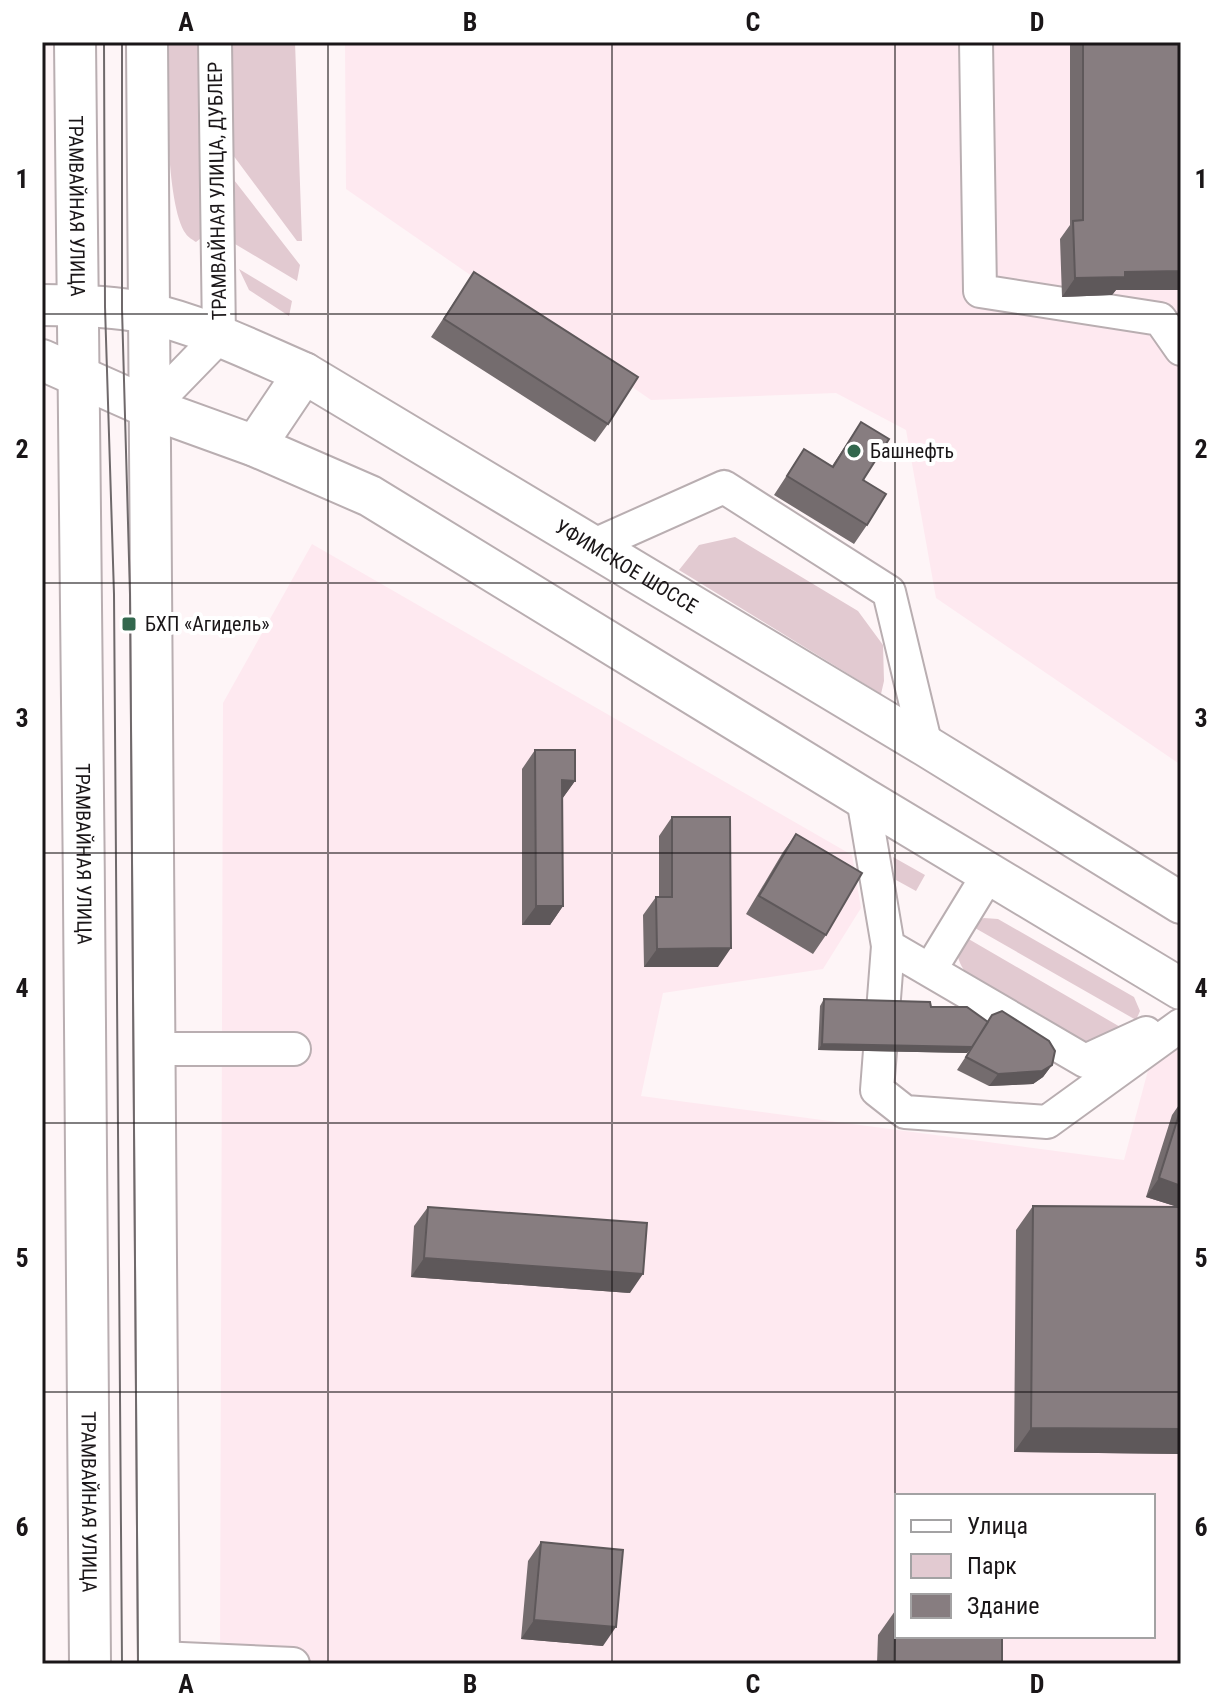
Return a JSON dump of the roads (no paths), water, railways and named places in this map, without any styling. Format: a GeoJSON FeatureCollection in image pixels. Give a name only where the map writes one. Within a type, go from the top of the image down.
{"type":"FeatureCollection","features":[{"type":"Feature","properties":{"kind":"main road","name":"ТРАМВАЙНАЯ УЛИЦА"},"geometry":{"type":"LineString","coordinates":[[75,42],[60,305],[78,376],[83,595],[90,1664]]}},
{"type":"Feature","properties":{"kind":"main road"},"geometry":{"type":"LineString","coordinates":[[147,42],[159,1661]]}},
{"type":"Feature","properties":{"kind":"main road","name":"УФИМСКОЕ ШОССЕ"},"geometry":{"type":"LineString","coordinates":[[60,305],[149,314],[219,337],[304,373],[926,746],[1181,903]]}},
{"type":"Feature","properties":{"kind":"main road"},"geometry":{"type":"LineString","coordinates":[[42,360],[150,408],[255,446],[370,496],[988,875],[1181,989]]}},
{"type":"Feature","properties":{"kind":"main road"},"geometry":{"type":"LineString","coordinates":[[255,446],[304,373]]}},
{"type":"Feature","properties":{"kind":"street","name":"ТРАМВАЙНАЯ УЛИЦА, ДУБЛЕР"},"geometry":{"type":"LineString","coordinates":[[150,408],[219,337],[215,42]]}},
{"type":"Feature","properties":{"kind":"street"},"geometry":{"type":"LineString","coordinates":[[976,42],[980,291],[1160,319],[1181,349]]}},
{"type":"Feature","properties":{"kind":"street"},"geometry":{"type":"LineString","coordinates":[[592,546],[724,487],[889,592],[926,746]]}},
{"type":"Feature","properties":{"kind":"street"},"geometry":{"type":"LineString","coordinates":[[863,798],[888,946],[877,1090],[905,1112],[1047,1122],[1181,1025]]}},
{"type":"Feature","properties":{"kind":"street"},"geometry":{"type":"LineString","coordinates":[[930,970],[988,875]]}},
{"type":"Feature","properties":{"kind":"street"},"geometry":{"type":"LineString","coordinates":[[888,946],[1085,1061],[1181,1018]]}},
{"type":"Feature","properties":{"kind":"street"},"geometry":{"type":"LineString","coordinates":[[154,1049],[294,1049]]}},
{"type":"Feature","properties":{"kind":"street"},"geometry":{"type":"LineString","coordinates":[[159,1661],[293,1664]]}},
{"type":"Feature","properties":{"kind":"tram line"},"geometry":{"type":"LineString","coordinates":[[104,42],[105,307],[114,594],[122,1664]]}},
{"type":"Feature","properties":{"kind":"tram line"},"geometry":{"type":"LineString","coordinates":[[122,42],[122,309],[130,594],[138,1664]]}},
{"type":"Feature","properties":{"kind":"place","name":"Башнефть"},"geometry":{"type":"Point","coordinates":[854,451]}},
{"type":"Feature","properties":{"kind":"place","name":"БХП «Агидель»"},"geometry":{"type":"Point","coordinates":[129,624]}}]}
